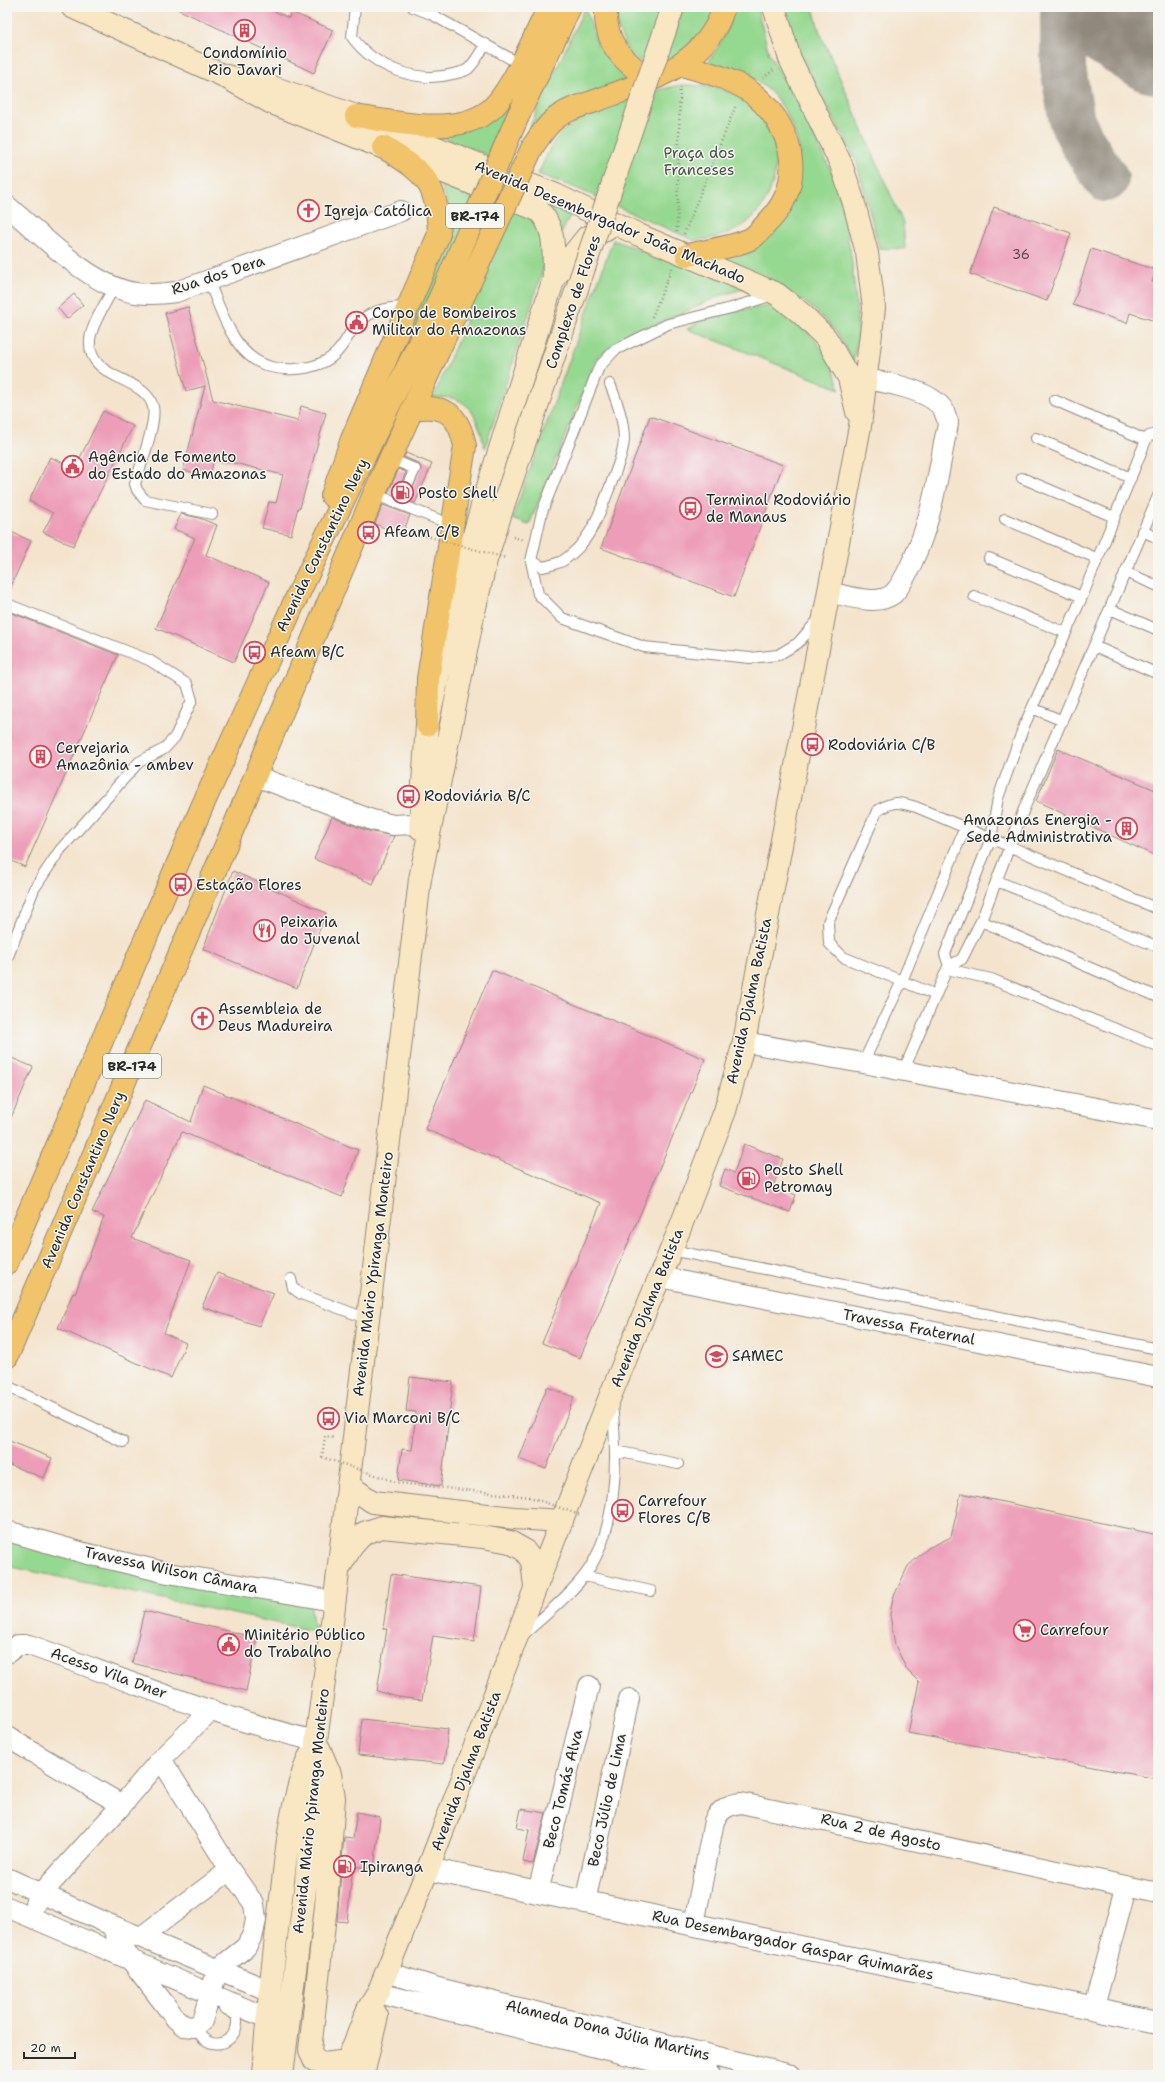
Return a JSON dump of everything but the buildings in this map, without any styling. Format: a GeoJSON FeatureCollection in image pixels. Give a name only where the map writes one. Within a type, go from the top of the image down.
{"type":"FeatureCollection","features":[{"type":"Feature","properties":{"kind":"highway"},"geometry":{"type":"LineString","coordinates":[[356,116],[413,125],[463,124],[490,111],[508,89],[549,7]]}},
{"type":"Feature","properties":{"kind":"highway","name":"Avenida Constantino Nery"},"geometry":{"type":"LineString","coordinates":[[7,1357],[256,776],[374,494],[414,409],[442,318],[518,116],[570,7]]}},
{"type":"Feature","properties":{"kind":"highway"},"geometry":{"type":"LineString","coordinates":[[606,7],[605,19],[611,43],[628,64],[650,80]]}},
{"type":"Feature","properties":{"kind":"highway","name":"BR-174"},"geometry":{"type":"LineString","coordinates":[[650,80],[681,75],[708,41],[724,7]]}},
{"type":"Feature","properties":{"kind":"highway"},"geometry":{"type":"LineString","coordinates":[[681,75],[725,78],[757,96],[776,118],[788,139],[793,168],[789,192],[775,214],[752,238],[682,252]]}},
{"type":"Feature","properties":{"kind":"highway","name":"Avenida Constantino Nery"},"geometry":{"type":"LineString","coordinates":[[7,1263],[201,809],[294,603],[533,146],[549,124],[564,113],[650,80]]}},
{"type":"Feature","properties":{"kind":"highway"},"geometry":{"type":"LineString","coordinates":[[294,603],[352,439],[439,234],[438,213],[434,192],[423,174],[411,164],[382,147]]}},
{"type":"Feature","properties":{"kind":"highway"},"geometry":{"type":"LineString","coordinates":[[414,409],[429,406],[444,410],[456,420],[462,430],[465,446],[428,679],[427,725]]}},
{"type":"Feature","properties":{"kind":"main road","name":"Avenida Desembargador João Machado"},"geometry":{"type":"LineString","coordinates":[[72,7],[222,75],[270,102],[538,210]]}},
{"type":"Feature","properties":{"kind":"main road","name":"Complexo de Flores"},"geometry":{"type":"LineString","coordinates":[[503,506],[673,7]]}},
{"type":"Feature","properties":{"kind":"main road"},"geometry":{"type":"LineString","coordinates":[[774,7],[790,59],[841,164],[867,253],[874,308],[858,378]]}},
{"type":"Feature","properties":{"kind":"main road","name":"Avenida Desembargador João Machado"},"geometry":{"type":"LineString","coordinates":[[222,75],[275,88],[356,116],[556,195],[638,235],[682,252],[777,294],[802,314],[826,338],[858,378],[860,426]]}},
{"type":"Feature","properties":{"kind":"main road","name":"Avenida Mário Ypiranga Monteiro"},"geometry":{"type":"LineString","coordinates":[[282,2075],[306,1881],[315,1779],[316,1741],[334,1606],[420,879],[426,823],[427,725],[456,599],[484,499],[554,278],[552,232],[547,218],[538,210]]}},
{"type":"Feature","properties":{"kind":"main road","name":"Avenida Mário Ypiranga Monteiro"},"geometry":{"type":"LineString","coordinates":[[554,278],[586,237],[604,230],[638,235]]}},
{"type":"Feature","properties":{"kind":"main road","name":"Avenida Djalma Batista"},"geometry":{"type":"LineString","coordinates":[[378,1993],[428,1869],[535,1588],[571,1518],[611,1394],[671,1250],[725,1111],[744,1042],[799,754],[823,614],[860,426]]}},
{"type":"Feature","properties":{"kind":"main road","name":"Avenida Mário Ypiranga Monteiro"},"geometry":{"type":"LineString","coordinates":[[426,823],[486,560],[503,506]]}},
{"type":"Feature","properties":{"kind":"main road"},"geometry":{"type":"LineString","coordinates":[[348,1485],[373,1502],[498,1516],[571,1518]]}},
{"type":"Feature","properties":{"kind":"main road"},"geometry":{"type":"LineString","coordinates":[[338,1568],[352,1546],[364,1533],[382,1527],[483,1537],[510,1542],[524,1550],[532,1561],[535,1588]]}},
{"type":"Feature","properties":{"kind":"main road"},"geometry":{"type":"LineString","coordinates":[[263,2075],[270,1991],[293,1806],[301,1776],[316,1741]]}},
{"type":"Feature","properties":{"kind":"main road"},"geometry":{"type":"LineString","coordinates":[[316,1741],[330,1774],[334,1798],[326,1906],[310,2050],[314,2060],[323,2064],[351,2070],[378,2012],[378,1993]]}},
{"type":"Feature","properties":{"kind":"street","name":"Rua dos Dera"},"geometry":{"type":"LineString","coordinates":[[7,206],[75,264],[92,276],[114,287],[135,293],[156,294],[176,292],[401,211]]}},
{"type":"Feature","properties":{"kind":"street"},"geometry":{"type":"LineString","coordinates":[[828,592],[871,599],[882,599],[893,594],[903,580],[923,535],[941,464],[948,423],[943,410],[932,398],[920,392],[858,378]]}},
{"type":"Feature","properties":{"kind":"street"},"geometry":{"type":"LineString","coordinates":[[256,776],[372,820],[393,825],[426,823]]}},
{"type":"Feature","properties":{"kind":"street"},"geometry":{"type":"LineString","coordinates":[[744,1042],[863,1063],[1158,1120]]}},
{"type":"Feature","properties":{"kind":"street","name":"Travessa Fraternal"},"geometry":{"type":"LineString","coordinates":[[660,1277],[1158,1377]]}},
{"type":"Feature","properties":{"kind":"street","name":"Travessa Wilson Câmara"},"geometry":{"type":"LineString","coordinates":[[7,1531],[84,1553],[168,1572],[311,1596],[326,1600],[334,1606]]}},
{"type":"Feature","properties":{"kind":"street","name":"Acesso Vila Dner"},"geometry":{"type":"LineString","coordinates":[[7,1653],[18,1646],[29,1645],[211,1710],[265,1728],[316,1741]]}},
{"type":"Feature","properties":{"kind":"street","name":"Beco Tomás Alva"},"geometry":{"type":"LineString","coordinates":[[538,1892],[589,1686]]}},
{"type":"Feature","properties":{"kind":"street","name":"Beco Júlio de Lima"},"geometry":{"type":"LineString","coordinates":[[584,1902],[629,1699]]}},
{"type":"Feature","properties":{"kind":"street"},"geometry":{"type":"LineString","coordinates":[[29,1916],[42,1893],[122,1805],[161,1759],[211,1710]]}},
{"type":"Feature","properties":{"kind":"street"},"geometry":{"type":"LineString","coordinates":[[7,1737],[122,1805]]}},
{"type":"Feature","properties":{"kind":"street"},"geometry":{"type":"LineString","coordinates":[[111,1925],[130,1959],[176,2019],[184,2026],[195,2027],[202,2021],[218,1969],[246,1947],[253,1934],[256,1920],[254,1904],[230,1870],[161,1759]]}},
{"type":"Feature","properties":{"kind":"street","name":"Rua 2 de Agosto"},"geometry":{"type":"LineString","coordinates":[[694,1924],[714,1821],[719,1811],[729,1805],[741,1803],[1126,1888],[1158,1893]]}},
{"type":"Feature","properties":{"kind":"street","name":"Rua Desembargador Gaspar Guimarães"},"geometry":{"type":"LineString","coordinates":[[428,1869],[1094,2007],[1158,2022]]}},
{"type":"Feature","properties":{"kind":"street"},"geometry":{"type":"LineString","coordinates":[[141,1937],[230,1870]]}},
{"type":"Feature","properties":{"kind":"street"},"geometry":{"type":"LineString","coordinates":[[7,1878],[111,1925],[270,1991]]}},
{"type":"Feature","properties":{"kind":"street"},"geometry":{"type":"LineString","coordinates":[[1094,2007],[1126,1888]]}},
{"type":"Feature","properties":{"kind":"street"},"geometry":{"type":"LineString","coordinates":[[7,1907],[130,1959],[210,1999],[267,2018]]}},
{"type":"Feature","properties":{"kind":"street","name":"Alameda Dona Júlia Martins"},"geometry":{"type":"LineString","coordinates":[[386,1972],[425,1984],[791,2075]]}},
{"type":"Feature","properties":{"kind":"street"},"geometry":{"type":"LineString","coordinates":[[418,2004],[422,1998],[425,1984]]}},
{"type":"Feature","properties":{"kind":"street","name":"Alameda Dona Júlia Martins"},"geometry":{"type":"LineString","coordinates":[[378,1993],[710,2075]]}},
{"type":"Feature","properties":{"kind":"street"},"geometry":{"type":"LineString","coordinates":[[620,2053],[624,2033]]}},
{"type":"Feature","properties":{"kind":"lane"},"geometry":{"type":"LineString","coordinates":[[355,7],[352,37],[360,48],[380,64],[413,76],[440,78],[467,70],[486,44]]}},
{"type":"Feature","properties":{"kind":"lane"},"geometry":{"type":"LineString","coordinates":[[413,7],[431,14],[486,44],[496,52],[520,64]]}},
{"type":"Feature","properties":{"kind":"lane"},"geometry":{"type":"LineString","coordinates":[[208,280],[236,342],[251,358],[274,368],[301,369],[326,362],[344,342],[360,320],[381,309],[408,307]]}},
{"type":"Feature","properties":{"kind":"lane"},"geometry":{"type":"LineString","coordinates":[[114,287],[94,327],[90,339],[91,352],[99,364],[107,372],[140,390],[148,397],[153,407],[153,420],[135,484],[137,490],[145,500],[212,514]]}},
{"type":"Feature","properties":{"kind":"lane"},"geometry":{"type":"LineString","coordinates":[[777,294],[668,324],[615,350],[599,367],[542,512],[530,561],[538,594],[562,618],[644,646],[750,658],[778,655],[798,643],[823,614]]}},
{"type":"Feature","properties":{"kind":"lane"},"geometry":{"type":"LineString","coordinates":[[530,561],[543,567],[563,561],[587,538],[598,520],[620,459],[624,440],[618,403],[610,384]]}},
{"type":"Feature","properties":{"kind":"lane"},"geometry":{"type":"LineString","coordinates":[[1054,400],[1146,440]]}},
{"type":"Feature","properties":{"kind":"lane"},"geometry":{"type":"LineString","coordinates":[[904,1072],[948,967],[945,954],[991,838],[998,798],[1032,708],[1064,632],[1082,597],[1096,558],[1146,440],[1149,436],[1158,434]]}},
{"type":"Feature","properties":{"kind":"lane"},"geometry":{"type":"LineString","coordinates":[[1036,438],[1131,478]]}},
{"type":"Feature","properties":{"kind":"lane"},"geometry":{"type":"LineString","coordinates":[[391,458],[415,469],[399,504]]}},
{"type":"Feature","properties":{"kind":"lane"},"geometry":{"type":"LineString","coordinates":[[1022,478],[1114,517]]}},
{"type":"Feature","properties":{"kind":"lane"},"geometry":{"type":"LineString","coordinates":[[374,494],[452,525]]}},
{"type":"Feature","properties":{"kind":"lane"},"geometry":{"type":"LineString","coordinates":[[948,967],[962,959],[981,921],[1024,809],[1063,721],[1158,496]]}},
{"type":"Feature","properties":{"kind":"lane"},"geometry":{"type":"LineString","coordinates":[[1005,519],[1096,558]]}},
{"type":"Feature","properties":{"kind":"lane"},"geometry":{"type":"LineString","coordinates":[[1142,531],[1158,538]]}},
{"type":"Feature","properties":{"kind":"lane"},"geometry":{"type":"LineString","coordinates":[[989,558],[1082,597]]}},
{"type":"Feature","properties":{"kind":"lane"},"geometry":{"type":"LineString","coordinates":[[1125,572],[1158,586]]}},
{"type":"Feature","properties":{"kind":"lane"},"geometry":{"type":"LineString","coordinates":[[974,596],[1064,632]]}},
{"type":"Feature","properties":{"kind":"lane"},"geometry":{"type":"LineString","coordinates":[[7,604],[149,660],[187,684],[192,700],[175,737],[164,748],[139,762],[60,850],[34,889],[7,959]]}},
{"type":"Feature","properties":{"kind":"lane"},"geometry":{"type":"LineString","coordinates":[[1110,609],[1158,630]]}},
{"type":"Feature","properties":{"kind":"lane"},"geometry":{"type":"LineString","coordinates":[[1094,646],[1158,674]]}},
{"type":"Feature","properties":{"kind":"lane"},"geometry":{"type":"LineString","coordinates":[[1032,708],[1063,721]]}},
{"type":"Feature","properties":{"kind":"lane"},"geometry":{"type":"LineString","coordinates":[[936,995],[843,957],[829,943],[828,922],[877,811],[888,804],[899,802],[916,806],[1158,909]]}},
{"type":"Feature","properties":{"kind":"lane"},"geometry":{"type":"LineString","coordinates":[[863,1063],[902,981],[965,827]]}},
{"type":"Feature","properties":{"kind":"lane"},"geometry":{"type":"LineString","coordinates":[[997,881],[1158,947]]}},
{"type":"Feature","properties":{"kind":"lane"},"geometry":{"type":"LineString","coordinates":[[981,921],[1158,997]]}},
{"type":"Feature","properties":{"kind":"lane"},"geometry":{"type":"LineString","coordinates":[[948,967],[992,979],[1158,1046]]}},
{"type":"Feature","properties":{"kind":"lane"},"geometry":{"type":"LineString","coordinates":[[671,1250],[1158,1349]]}},
{"type":"Feature","properties":{"kind":"lane"},"geometry":{"type":"LineString","coordinates":[[291,1279],[293,1288],[301,1294],[368,1319]]}},
{"type":"Feature","properties":{"kind":"lane"},"geometry":{"type":"LineString","coordinates":[[7,1386],[122,1442]]}},
{"type":"Feature","properties":{"kind":"lane","name":"Avenida Djalma Batista"},"geometry":{"type":"LineString","coordinates":[[514,1644],[584,1576],[597,1554],[610,1513],[616,1451],[611,1394]]}},
{"type":"Feature","properties":{"kind":"lane"},"geometry":{"type":"LineString","coordinates":[[616,1451],[678,1464]]}},
{"type":"Feature","properties":{"kind":"lane"},"geometry":{"type":"LineString","coordinates":[[584,1576],[651,1591]]}},
{"type":"Feature","properties":{"kind":"lane"},"geometry":{"type":"LineString","coordinates":[[195,2027],[203,2038],[216,2043],[226,2042],[234,2035],[238,2023],[236,2015],[210,1999]]}},
{"type":"Feature","properties":{"kind":"path"},"geometry":{"type":"LineString","coordinates":[[758,82],[776,68]]}},
{"type":"Feature","properties":{"kind":"path"},"geometry":{"type":"LineString","coordinates":[[677,234],[681,75]]}},
{"type":"Feature","properties":{"kind":"path"},"geometry":{"type":"LineString","coordinates":[[652,318],[682,252],[737,104]]}},
{"type":"Feature","properties":{"kind":"path"},"geometry":{"type":"LineString","coordinates":[[426,536],[506,558]]}},
{"type":"Feature","properties":{"kind":"path"},"geometry":{"type":"LineString","coordinates":[[325,1436],[322,1457],[399,1483],[530,1497],[571,1518]]}},
{"type":"Feature","properties":{"kind":"green space"},"geometry":{"type":"Polygon","coordinates":[[[585,7],[598,46],[629,70],[622,84],[528,137],[525,137],[585,7]]]}},
{"type":"Feature","properties":{"kind":"green space"},"geometry":{"type":"Polygon","coordinates":[[[609,7],[662,7],[675,31],[684,7],[717,7],[708,28],[665,66],[643,63],[629,54],[609,7]]]}},
{"type":"Feature","properties":{"kind":"green space"},"geometry":{"type":"Polygon","coordinates":[[[734,7],[757,7],[769,54],[803,112],[833,175],[841,201],[851,255],[858,337],[853,362],[836,332],[824,319],[798,297],[752,272],[720,258],[745,251],[800,153],[795,134],[788,117],[780,103],[769,90],[756,80],[741,73],[723,69],[703,68],[714,54],[722,39],[729,24],[734,7]]]}},
{"type":"Feature","properties":{"kind":"green space"},"geometry":{"type":"Polygon","coordinates":[[[786,7],[813,7],[819,30],[903,223],[905,249],[879,248],[857,163],[795,45],[786,7]]]}},
{"type":"Feature","properties":{"kind":"green space","name":"Praça dos Franceses"},"geometry":{"type":"Polygon","coordinates":[[[680,85],[715,88],[739,96],[761,114],[770,130],[775,147],[776,166],[772,184],[765,202],[754,217],[739,228],[717,237],[693,240],[576,188],[538,174],[554,141],[564,130],[578,120],[612,104],[680,85]]]}},
{"type":"Feature","properties":{"kind":"green space"},"geometry":{"type":"Polygon","coordinates":[[[518,90],[487,155],[431,133],[518,90]]]}},
{"type":"Feature","properties":{"kind":"green space"},"geometry":{"type":"Polygon","coordinates":[[[436,173],[525,210],[541,228],[546,260],[485,448],[475,418],[466,405],[452,398],[433,398],[466,321],[426,305],[413,337],[408,333],[448,221],[447,201],[436,173]]]}},
{"type":"Feature","properties":{"kind":"green space"},"geometry":{"type":"Polygon","coordinates":[[[544,198],[573,211],[558,239],[544,198]]]}},
{"type":"Feature","properties":{"kind":"green space"},"geometry":{"type":"Polygon","coordinates":[[[613,240],[746,288],[719,296],[685,312],[628,335],[598,356],[529,525],[512,519],[613,240]]]}},
{"type":"Feature","properties":{"kind":"green space"},"geometry":{"type":"Polygon","coordinates":[[[771,306],[801,323],[830,359],[840,389],[687,329],[697,323],[717,315],[771,306]]]}},
{"type":"Feature","properties":{"kind":"green space"},"geometry":{"type":"Polygon","coordinates":[[[7,1536],[310,1602],[314,1631],[7,1566],[7,1536]]]}},
{"type":"Feature","properties":{"kind":"taxiway"},"geometry":{"type":"LineString","coordinates":[[1063,7],[1063,68],[1072,122],[1084,145],[1106,179]]}},
{"type":"Feature","properties":{"kind":"taxiway"},"geometry":{"type":"LineString","coordinates":[[1063,43],[1070,26],[1083,14],[1099,9],[1118,12]]}},
{"type":"Feature","properties":{"kind":"runway"},"geometry":{"type":"LineString","coordinates":[[1110,7],[1158,37]]}},
{"type":"Feature","properties":{"kind":"place","name":"Condomínio Rio Javari"},"geometry":{"type":"Point","coordinates":[245,30]}},
{"type":"Feature","properties":{"kind":"place","name":"Igreja Católica"},"geometry":{"type":"Point","coordinates":[308,211]}},
{"type":"Feature","properties":{"kind":"place","name":"Corpo de Bombeiros Militar do Amazonas"},"geometry":{"type":"Point","coordinates":[357,322]}},
{"type":"Feature","properties":{"kind":"place","name":"Agência de Fomento do Estado do Amazonas"},"geometry":{"type":"Point","coordinates":[72,466]}},
{"type":"Feature","properties":{"kind":"place","name":"Posto Shell"},"geometry":{"type":"Point","coordinates":[402,493]}},
{"type":"Feature","properties":{"kind":"place","name":"Terminal Rodoviário de Manaus"},"geometry":{"type":"Point","coordinates":[691,509]}},
{"type":"Feature","properties":{"kind":"place","name":"Afeam C/B"},"geometry":{"type":"Point","coordinates":[369,532]}},
{"type":"Feature","properties":{"kind":"place","name":"Afeam B/C"},"geometry":{"type":"Point","coordinates":[254,652]}},
{"type":"Feature","properties":{"kind":"place","name":"Rodoviária C/B"},"geometry":{"type":"Point","coordinates":[813,745]}},
{"type":"Feature","properties":{"kind":"place","name":"Cervejaria Amazônia - ambev"},"geometry":{"type":"Point","coordinates":[40,757]}},
{"type":"Feature","properties":{"kind":"place","name":"Rodoviária B/C"},"geometry":{"type":"Point","coordinates":[408,796]}},
{"type":"Feature","properties":{"kind":"place","name":"Amazonas Energia - Sede Administrativa"},"geometry":{"type":"Point","coordinates":[1127,829]}},
{"type":"Feature","properties":{"kind":"place","name":"Estação Flores"},"geometry":{"type":"Point","coordinates":[181,885]}},
{"type":"Feature","properties":{"kind":"place","name":"Peixaria do Juvenal"},"geometry":{"type":"Point","coordinates":[265,931]}},
{"type":"Feature","properties":{"kind":"place","name":"Assembleia de Deus Madureira"},"geometry":{"type":"Point","coordinates":[203,1018]}},
{"type":"Feature","properties":{"kind":"place","name":"Posto Shell Petromay"},"geometry":{"type":"Point","coordinates":[748,1179]}},
{"type":"Feature","properties":{"kind":"place","name":"SAMEC"},"geometry":{"type":"Point","coordinates":[716,1356]}},
{"type":"Feature","properties":{"kind":"place","name":"Via Marconi B/C"},"geometry":{"type":"Point","coordinates":[329,1418]}},
{"type":"Feature","properties":{"kind":"place","name":"Carrefour Flores C/B"},"geometry":{"type":"Point","coordinates":[622,1510]}},
{"type":"Feature","properties":{"kind":"place","name":"Carrefour"},"geometry":{"type":"Point","coordinates":[1025,1630]}},
{"type":"Feature","properties":{"kind":"place","name":"Minitério Público do Trabalho"},"geometry":{"type":"Point","coordinates":[229,1644]}},
{"type":"Feature","properties":{"kind":"place","name":"Ipiranga"},"geometry":{"type":"Point","coordinates":[344,1867]}}]}
